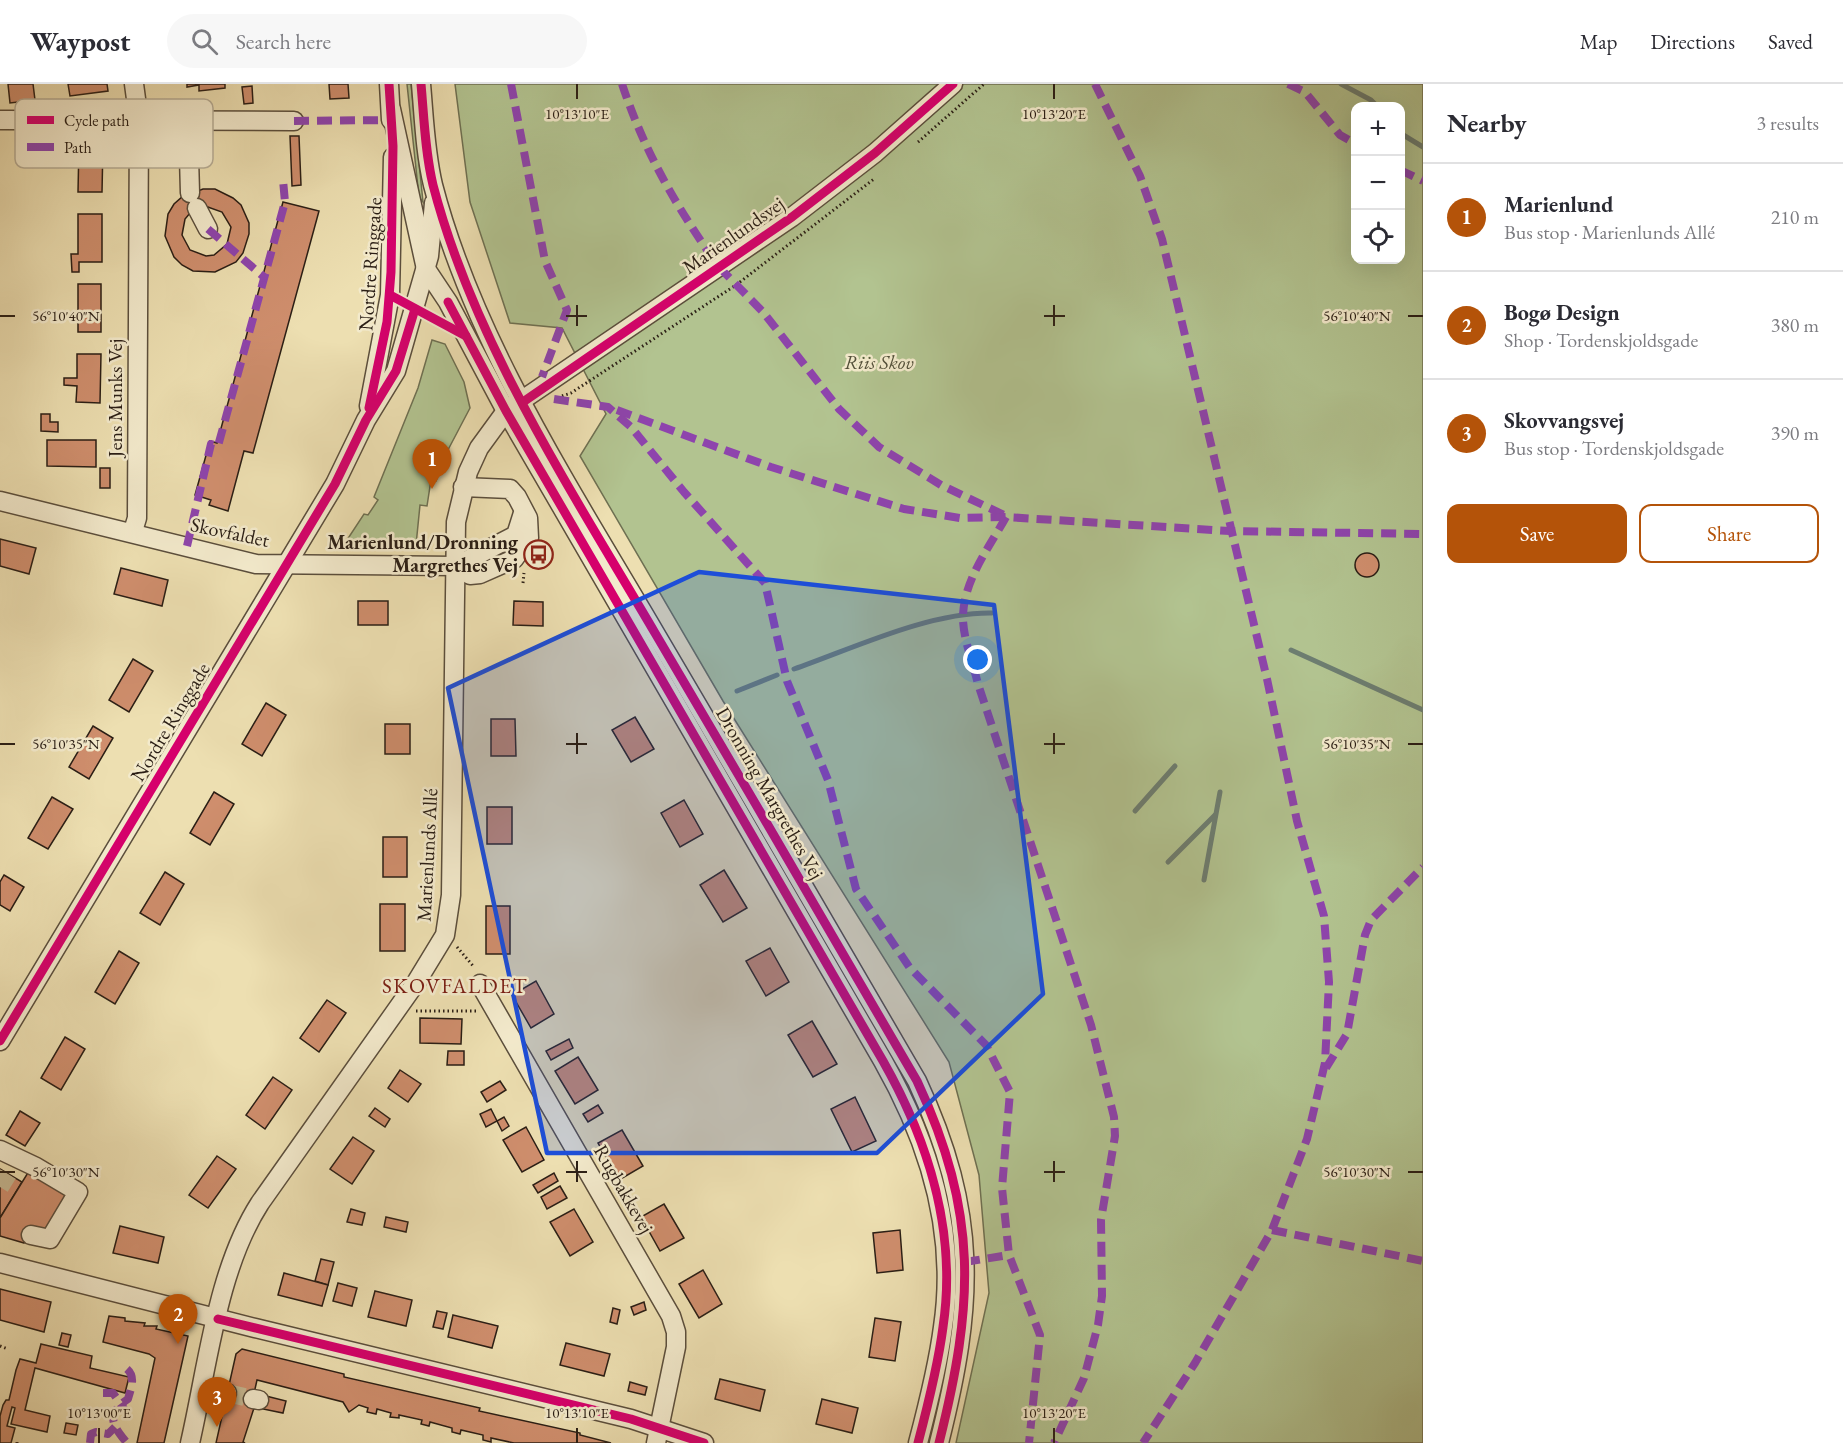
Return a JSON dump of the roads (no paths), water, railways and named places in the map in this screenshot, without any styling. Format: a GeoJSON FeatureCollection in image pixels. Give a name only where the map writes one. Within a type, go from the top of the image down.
{"type":"FeatureCollection","features":[{"type":"Feature","properties":{"kind":"street","name":"Jens Munks Vej"},"geometry":{"type":"LineString","coordinates":[[134,84],[136,99]]}},
{"type":"Feature","properties":{"kind":"street"},"geometry":{"type":"LineString","coordinates":[[389,84],[391,109]]}},
{"type":"Feature","properties":{"kind":"street"},"geometry":{"type":"LineString","coordinates":[[421,84],[433,186]]}},
{"type":"Feature","properties":{"kind":"street","name":"Marienlundsvej"},"geometry":{"type":"LineString","coordinates":[[506,411],[523,402],[716,263],[792,217],[875,153],[953,84]]}},
{"type":"Feature","properties":{"kind":"street","name":"Dronning Margrethes Vej"},"geometry":{"type":"LineString","coordinates":[[391,109],[426,269],[448,302],[506,411],[883,1062],[914,1120],[935,1188],[946,1263],[944,1326],[918,1443]]}},
{"type":"Feature","properties":{"kind":"street","name":"Nordre Ringgade"},"geometry":{"type":"LineString","coordinates":[[366,420],[390,295],[393,166],[391,109]]}},
{"type":"Feature","properties":{"kind":"street"},"geometry":{"type":"LineString","coordinates":[[0,120],[15,120]]}},
{"type":"Feature","properties":{"kind":"street"},"geometry":{"type":"LineString","coordinates":[[213,121],[294,121]]}},
{"type":"Feature","properties":{"kind":"street","name":"Jens Munks Vej"},"geometry":{"type":"LineString","coordinates":[[133,531],[137,518],[139,168]]}},
{"type":"Feature","properties":{"kind":"street"},"geometry":{"type":"LineString","coordinates":[[191,168],[193,200],[207,229]]}},
{"type":"Feature","properties":{"kind":"street","name":"Dronning Margrethes Vej"},"geometry":{"type":"LineString","coordinates":[[433,186],[482,321],[523,402],[898,1049],[931,1111],[955,1186],[962,1221],[965,1272],[963,1329],[939,1443]]}},
{"type":"Feature","properties":{"kind":"street","name":"Nordre Ringgade"},"geometry":{"type":"LineString","coordinates":[[0,1041],[335,484],[366,420],[396,371],[426,269],[435,213],[433,186]]}},
{"type":"Feature","properties":{"kind":"street"},"geometry":{"type":"LineString","coordinates":[[415,309],[425,299],[436,298],[448,302]]}},
{"type":"Feature","properties":{"kind":"street","name":"Marienlunds Allé"},"geometry":{"type":"LineString","coordinates":[[190,1443],[233,1258],[250,1219],[396,1011],[445,935],[451,895],[456,522],[463,487],[473,459],[506,411]]}},
{"type":"Feature","properties":{"kind":"street"},"geometry":{"type":"LineString","coordinates":[[456,566],[470,574],[480,574],[514,559],[529,538],[528,518],[524,508],[510,489],[463,487]]}},
{"type":"Feature","properties":{"kind":"street","name":"Skovfaldet"},"geometry":{"type":"LineString","coordinates":[[0,501],[133,531],[256,564],[456,566]]}},
{"type":"Feature","properties":{"kind":"street","name":"Rugbakkevej"},"geometry":{"type":"LineString","coordinates":[[480,984],[671,1316],[676,1332],[676,1347],[658,1436]]}},
{"type":"Feature","properties":{"kind":"street"},"geometry":{"type":"LineString","coordinates":[[0,1150],[12,1167],[36,1167],[78,1192],[50,1239],[31,1235]]}},
{"type":"Feature","properties":{"kind":"street"},"geometry":{"type":"LineString","coordinates":[[0,1263],[218,1319],[632,1419],[658,1436],[704,1443]]}},
{"type":"Feature","properties":{"kind":"street"},"geometry":{"type":"LineString","coordinates":[[203,1387],[227,1392]]}},
{"type":"Feature","properties":{"kind":"waterway"},"geometry":{"type":"LineString","coordinates":[[1341,84],[1373,102]]}},
{"type":"Feature","properties":{"kind":"waterway"},"geometry":{"type":"LineString","coordinates":[[1405,136],[1423,147]]}},
{"type":"Feature","properties":{"kind":"waterway"},"geometry":{"type":"LineString","coordinates":[[794,669],[917,625],[943,618],[992,613]]}},
{"type":"Feature","properties":{"kind":"waterway"},"geometry":{"type":"LineString","coordinates":[[1291,650],[1423,710]]}},
{"type":"Feature","properties":{"kind":"waterway"},"geometry":{"type":"LineString","coordinates":[[737,691],[777,675]]}},
{"type":"Feature","properties":{"kind":"waterway"},"geometry":{"type":"LineString","coordinates":[[1135,811],[1175,766]]}},
{"type":"Feature","properties":{"kind":"waterway"},"geometry":{"type":"LineString","coordinates":[[1204,880],[1220,792]]}},
{"type":"Feature","properties":{"kind":"waterway"},"geometry":{"type":"LineString","coordinates":[[1168,862],[1215,815]]}},
{"type":"Feature","properties":{"kind":"tunnel"},"geometry":{"type":"LineString","coordinates":[[0,1187],[8,1174]]}},
{"type":"Feature","properties":{"kind":"tunnel"},"geometry":{"type":"LineString","coordinates":[[227,1393],[253,1399]]}},
{"type":"Feature","properties":{"kind":"place","name":"Marienlund"},"geometry":{"type":"Point","coordinates":[432,489]}},
{"type":"Feature","properties":{"kind":"place","name":"Marienlund/Dronning Margrethes Vej"},"geometry":{"type":"Point","coordinates":[539,554]}},
{"type":"Feature","properties":{"kind":"place","name":"Bogø Design"},"geometry":{"type":"Point","coordinates":[178,1344]}},
{"type":"Feature","properties":{"kind":"place","name":"Skovvangsvej"},"geometry":{"type":"Point","coordinates":[217,1427]}},
{"type":"Feature","properties":{"kind":"district","name":"SKOVFALDET"},"geometry":{"type":"Point","coordinates":[455,985]}},
{"type":"Feature","properties":{"kind":"park label","name":"Riis Skov"},"geometry":{"type":"Point","coordinates":[879,362]}}]}
